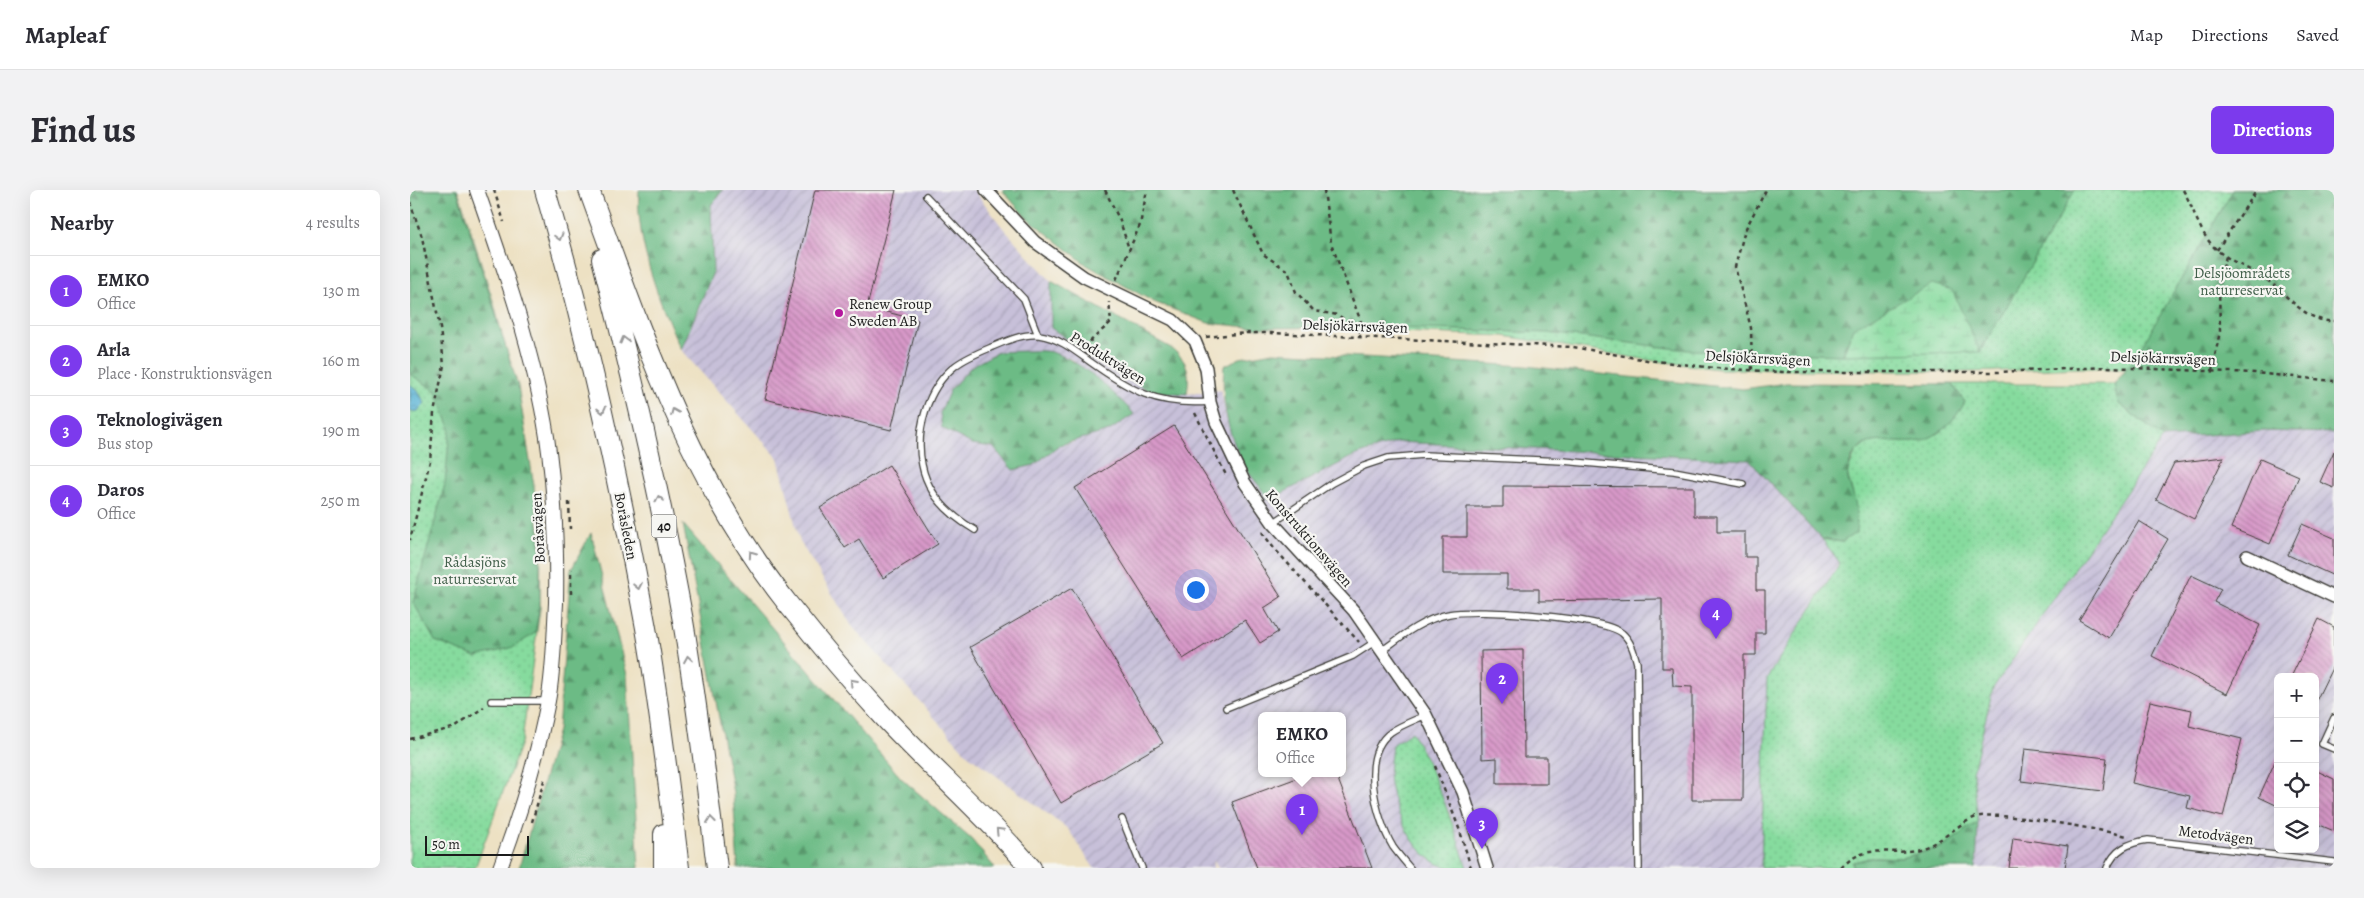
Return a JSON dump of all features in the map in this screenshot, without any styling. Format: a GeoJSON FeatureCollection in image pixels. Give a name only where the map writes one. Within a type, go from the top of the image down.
{"type":"FeatureCollection","features":[{"type":"Feature","properties":{"kind":"highway","name":"Boråsleden"},"geometry":{"type":"LineString","coordinates":[[545,190],[591,362],[618,482],[646,630],[665,752],[679,868]]}},
{"type":"Feature","properties":{"kind":"highway","name":"40"},"geometry":{"type":"LineString","coordinates":[[584,190],[627,353],[655,478],[683,621],[706,776],[717,868]]}},
{"type":"Feature","properties":{"kind":"highway"},"geometry":{"type":"LineString","coordinates":[[590,190],[649,354],[681,428],[713,490],[750,551],[786,602],[833,659],[886,718],[972,804],[1030,868]]}},
{"type":"Feature","properties":{"kind":"highway"},"geometry":{"type":"LineString","coordinates":[[664,868],[665,752]]}},
{"type":"Feature","properties":{"kind":"street","name":"Boråsvägen"},"geometry":{"type":"LineString","coordinates":[[477,190],[511,290],[533,371],[547,436],[555,511],[557,565],[554,655],[548,701],[519,817],[500,868]]}},
{"type":"Feature","properties":{"kind":"street","name":"Konstruktionsvägen"},"geometry":{"type":"LineString","coordinates":[[986,190],[1035,242],[1084,277],[1173,320],[1195,341],[1206,368],[1210,402],[1216,422],[1244,483],[1273,523],[1354,612],[1426,715],[1463,792],[1487,868]]}},
{"type":"Feature","properties":{"kind":"street"},"geometry":{"type":"LineString","coordinates":[[2247,556],[2334,597]]}},
{"type":"Feature","properties":{"kind":"lane"},"geometry":{"type":"LineString","coordinates":[[926,196],[1024,299],[1038,335]]}},
{"type":"Feature","properties":{"kind":"lane","name":"Produktvägen"},"geometry":{"type":"LineString","coordinates":[[975,530],[958,520],[942,506],[932,492],[923,471],[920,457],[920,430],[936,389],[955,366],[1000,343],[1024,336],[1038,335],[1064,343],[1144,395],[1178,403],[1210,402]]}},
{"type":"Feature","properties":{"kind":"lane"},"geometry":{"type":"LineString","coordinates":[[1273,523],[1332,483],[1364,466],[1388,458],[1424,455],[1563,461],[1674,471],[1743,484]]}},
{"type":"Feature","properties":{"kind":"lane"},"geometry":{"type":"LineString","coordinates":[[1226,708],[1364,650],[1379,646],[1415,626],[1449,614],[1496,613],[1579,620],[1608,626],[1621,633],[1631,645],[1637,663],[1639,868]]}},
{"type":"Feature","properties":{"kind":"lane"},"geometry":{"type":"LineString","coordinates":[[491,701],[548,701]]}},
{"type":"Feature","properties":{"kind":"lane"},"geometry":{"type":"LineString","coordinates":[[1410,868],[1392,846],[1379,811],[1373,791],[1373,767],[1379,746],[1390,732],[1426,715]]}},
{"type":"Feature","properties":{"kind":"lane"},"geometry":{"type":"LineString","coordinates":[[2334,718],[2322,744],[2334,749]]}},
{"type":"Feature","properties":{"kind":"lane"},"geometry":{"type":"LineString","coordinates":[[1122,819],[1142,868]]}},
{"type":"Feature","properties":{"kind":"lane","name":"Metodvägen"},"geometry":{"type":"LineString","coordinates":[[2107,868],[2119,849],[2135,842],[2148,840],[2334,862]]}},
{"type":"Feature","properties":{"kind":"path"},"geometry":{"type":"LineString","coordinates":[[1105,190],[1120,221],[1129,250]]}},
{"type":"Feature","properties":{"kind":"path"},"geometry":{"type":"LineString","coordinates":[[1078,353],[1111,322],[1109,298],[1140,225],[1147,190]]}},
{"type":"Feature","properties":{"kind":"path"},"geometry":{"type":"LineString","coordinates":[[1233,190],[1263,254],[1288,271],[1296,292],[1314,311],[1338,315],[1360,332]]}},
{"type":"Feature","properties":{"kind":"path"},"geometry":{"type":"LineString","coordinates":[[1324,190],[1331,243],[1363,328],[1360,332],[1360,337]]}},
{"type":"Feature","properties":{"kind":"path"},"geometry":{"type":"LineString","coordinates":[[1752,370],[1751,328],[1735,267],[1745,230],[1766,190]]}},
{"type":"Feature","properties":{"kind":"path"},"geometry":{"type":"LineString","coordinates":[[2183,190],[2201,230],[2217,250],[2268,280],[2291,301],[2315,318],[2334,321]]}},
{"type":"Feature","properties":{"kind":"path"},"geometry":{"type":"LineString","coordinates":[[2217,250],[2257,190]]}},
{"type":"Feature","properties":{"kind":"path"},"geometry":{"type":"LineString","coordinates":[[410,202],[422,237],[440,328],[444,365],[434,413],[430,461],[410,540]]}},
{"type":"Feature","properties":{"kind":"path"},"geometry":{"type":"LineString","coordinates":[[2212,371],[2220,331],[2219,285],[2226,256]]}},
{"type":"Feature","properties":{"kind":"path","name":"Delsjökärrsvägen"},"geometry":{"type":"LineString","coordinates":[[1195,341],[1205,337],[1246,333],[1360,337],[1573,347],[1647,360],[1752,370],[1998,372],[2107,367],[2212,371],[2334,381]]}},
{"type":"Feature","properties":{"kind":"path"},"geometry":{"type":"LineString","coordinates":[[1193,404],[1195,414],[1229,481]]}},
{"type":"Feature","properties":{"kind":"path"},"geometry":{"type":"LineString","coordinates":[[1258,525],[1273,547],[1364,650]]}},
{"type":"Feature","properties":{"kind":"path"},"geometry":{"type":"LineString","coordinates":[[410,739],[456,727],[491,701]]}},
{"type":"Feature","properties":{"kind":"path"},"geometry":{"type":"LineString","coordinates":[[1434,764],[1460,831],[1471,868]]}},
{"type":"Feature","properties":{"kind":"path"},"geometry":{"type":"LineString","coordinates":[[1841,868],[1850,858],[1865,852],[1914,850],[1936,843],[1976,817],[2000,817],[2091,828],[2148,840]]}},
{"type":"Feature","properties":{"kind":"shaded area"},"geometry":{"type":"Polygon","coordinates":[[[723,190],[974,190],[1003,228],[1051,281],[1051,328],[1120,375],[1150,391],[1187,394],[1221,390],[1227,421],[1269,500],[1356,455],[1398,442],[1749,460],[1822,539],[1840,562],[1767,678],[1761,868],[1467,868],[1450,815],[1424,754],[1412,732],[1390,764],[1390,783],[1403,821],[1434,860],[1450,868],[1218,868],[1214,860],[1213,868],[1094,868],[1068,829],[967,754],[852,626],[800,542],[778,458],[681,350],[713,272],[711,205],[723,190]],[[998,352],[972,366],[950,390],[1013,470],[1034,465],[1059,445],[1074,442],[1089,374],[1071,359],[1052,352],[998,352]]]}},
{"type":"Feature","properties":{"kind":"shaded area"},"geometry":{"type":"Polygon","coordinates":[[[2264,431],[2334,433],[2334,868],[1976,868],[1978,823],[1973,771],[1993,688],[2163,438],[2264,431]]]}},
{"type":"Feature","properties":{"kind":"green space","name":"Rådasjöns naturreservat"},"geometry":{"type":"Polygon","coordinates":[[[410,190],[458,190],[494,304],[515,386],[541,540],[540,609],[522,740],[475,868],[410,868],[410,190]]]}},
{"type":"Feature","properties":{"kind":"green space"},"geometry":{"type":"Polygon","coordinates":[[[410,190],[457,190],[518,386],[534,486],[540,547],[540,605],[535,633],[514,647],[476,657],[435,641],[413,602],[445,484],[450,428],[436,391],[410,374],[410,190]]]}},
{"type":"Feature","properties":{"kind":"green space"},"geometry":{"type":"Polygon","coordinates":[[[639,190],[723,190],[711,205],[713,272],[681,350],[657,292],[645,251],[639,210],[639,190]]]}},
{"type":"Feature","properties":{"kind":"green space","name":"Delsjöområdets naturreservat"},"geometry":{"type":"Polygon","coordinates":[[[1002,190],[2075,190],[1980,352],[1971,337],[1853,328],[1843,355],[1687,350],[1547,333],[1363,327],[1259,328],[1208,323],[1154,302],[1087,265],[1026,217],[1002,190]]]}},
{"type":"Feature","properties":{"kind":"green space","name":"Delsjöområdets naturreservat"},"geometry":{"type":"Polygon","coordinates":[[[1009,190],[2334,190],[2198,371],[2084,368],[1967,372],[1719,369],[1648,360],[1504,336],[1376,331],[1259,321],[1009,190]]]}},
{"type":"Feature","properties":{"kind":"green space"},"geometry":{"type":"Polygon","coordinates":[[[2233,190],[2334,190],[2334,433],[2264,431],[2163,438],[2118,403],[2114,384],[2137,355],[2233,190]]]}},
{"type":"Feature","properties":{"kind":"green space"},"geometry":{"type":"Polygon","coordinates":[[[1051,281],[1171,348],[1182,358],[1187,368],[1187,394],[1150,391],[1120,375],[1051,328],[1051,281]]]}},
{"type":"Feature","properties":{"kind":"green space"},"geometry":{"type":"Polygon","coordinates":[[[1932,284],[1952,290],[1980,352],[1843,355],[1853,328],[1932,284]]]}},
{"type":"Feature","properties":{"kind":"green space"},"geometry":{"type":"Polygon","coordinates":[[[998,352],[1051,352],[1064,357],[1086,370],[1118,397],[1134,414],[1109,431],[1059,445],[1034,465],[1013,470],[993,447],[972,444],[942,428],[940,413],[950,390],[972,366],[998,352]]]}},
{"type":"Feature","properties":{"kind":"green space"},"geometry":{"type":"Polygon","coordinates":[[[1273,352],[1525,366],[1743,389],[1786,383],[1952,384],[1965,402],[1949,424],[1927,439],[1915,442],[1869,443],[1860,447],[1853,456],[1848,471],[1849,482],[1856,505],[1857,532],[1842,542],[1822,539],[1749,460],[1398,442],[1356,455],[1269,500],[1245,466],[1232,438],[1224,403],[1223,378],[1224,366],[1240,358],[1273,352]]]}},
{"type":"Feature","properties":{"kind":"green space"},"geometry":{"type":"Polygon","coordinates":[[[1952,384],[2114,384],[2118,403],[2163,438],[1993,688],[1973,771],[1978,823],[1968,828],[1945,846],[1902,858],[1875,857],[1853,862],[1853,868],[1761,868],[1767,678],[1840,563],[1822,539],[1842,542],[1855,503],[1847,473],[1856,451],[1872,440],[1900,442],[1965,402],[1952,384]]]}},
{"type":"Feature","properties":{"kind":"green space"},"geometry":{"type":"Polygon","coordinates":[[[683,524],[901,778],[971,839],[995,868],[738,868],[733,793],[683,524]]]}},
{"type":"Feature","properties":{"kind":"green space"},"geometry":{"type":"Polygon","coordinates":[[[591,533],[627,675],[639,868],[519,868],[558,730],[571,570],[591,533]]]}},
{"type":"Feature","properties":{"kind":"green space"},"geometry":{"type":"Polygon","coordinates":[[[1412,732],[1443,798],[1467,868],[1451,868],[1439,864],[1428,857],[1410,835],[1397,809],[1389,779],[1392,745],[1412,732]]]}},
{"type":"Feature","properties":{"kind":"green space"},"geometry":{"type":"Polygon","coordinates":[[[1978,823],[1976,868],[1853,868],[1853,862],[1875,857],[1902,858],[1945,846],[1968,828],[1978,823]]]}},
{"type":"Feature","properties":{"kind":"water"},"geometry":{"type":"Polygon","coordinates":[[[410,384],[418,391],[425,403],[418,411],[410,412],[410,384]]]}},
{"type":"Feature","properties":{"kind":"building","name":"Renew Group Sweden AB"},"geometry":{"type":"Polygon","coordinates":[[[815,190],[896,190],[867,307],[918,320],[891,430],[765,399],[815,190]]]}},
{"type":"Feature","properties":{"kind":"building"},"geometry":{"type":"Polygon","coordinates":[[[1174,426],[1281,597],[1264,608],[1278,632],[1260,643],[1245,620],[1183,659],[1075,488],[1174,426]]]}},
{"type":"Feature","properties":{"kind":"building"},"geometry":{"type":"Polygon","coordinates":[[[2334,451],[2334,488],[2320,482],[2334,451]]]}},
{"type":"Feature","properties":{"kind":"building"},"geometry":{"type":"Polygon","coordinates":[[[2224,457],[2194,519],[2156,500],[2174,463],[2224,457]]]}},
{"type":"Feature","properties":{"kind":"building"},"geometry":{"type":"Polygon","coordinates":[[[2260,459],[2299,476],[2270,544],[2231,528],[2260,459]]]}},
{"type":"Feature","properties":{"kind":"building"},"geometry":{"type":"Polygon","coordinates":[[[889,465],[938,544],[883,578],[859,539],[845,548],[820,508],[889,465]]]}},
{"type":"Feature","properties":{"kind":"building"},"geometry":{"type":"Polygon","coordinates":[[[1503,486],[1694,487],[1694,516],[1717,516],[1717,532],[1745,532],[1745,557],[1756,557],[1756,590],[1765,590],[1765,633],[1756,633],[1756,655],[1744,655],[1743,800],[1692,800],[1692,687],[1673,686],[1672,668],[1662,668],[1662,599],[1539,601],[1539,589],[1507,589],[1507,574],[1443,574],[1443,537],[1467,537],[1467,507],[1503,507],[1503,486]]]}},
{"type":"Feature","properties":{"kind":"building"},"geometry":{"type":"Polygon","coordinates":[[[2139,521],[2168,539],[2109,638],[2079,620],[2139,521]]]}},
{"type":"Feature","properties":{"kind":"building"},"geometry":{"type":"Polygon","coordinates":[[[2302,524],[2334,538],[2334,576],[2288,555],[2302,524]]]}},
{"type":"Feature","properties":{"kind":"building"},"geometry":{"type":"Polygon","coordinates":[[[2191,575],[2221,589],[2214,602],[2260,625],[2227,694],[2152,656],[2191,575]]]}},
{"type":"Feature","properties":{"kind":"building"},"geometry":{"type":"Polygon","coordinates":[[[1072,588],[1163,743],[1061,803],[970,647],[1072,588]]]}},
{"type":"Feature","properties":{"kind":"building"},"geometry":{"type":"Polygon","coordinates":[[[2319,619],[2334,627],[2334,664],[2319,695],[2319,673],[2293,673],[2319,619]]]}},
{"type":"Feature","properties":{"kind":"building"},"geometry":{"type":"Polygon","coordinates":[[[1523,650],[1524,757],[1547,757],[1547,784],[1497,784],[1497,758],[1482,759],[1481,651],[1523,650]]]}},
{"type":"Feature","properties":{"kind":"building"},"geometry":{"type":"Polygon","coordinates":[[[2150,701],[2192,710],[2189,726],[2242,739],[2223,817],[2187,808],[2190,796],[2132,783],[2150,701]]]}},
{"type":"Feature","properties":{"kind":"building"},"geometry":{"type":"Polygon","coordinates":[[[2025,749],[2107,758],[2103,791],[2021,781],[2025,749]]]}},
{"type":"Feature","properties":{"kind":"building"},"geometry":{"type":"Polygon","coordinates":[[[2274,764],[2274,804],[2259,797],[2274,764]]]}},
{"type":"Feature","properties":{"kind":"building"},"geometry":{"type":"Polygon","coordinates":[[[2319,772],[2334,779],[2334,831],[2319,825],[2319,772]]]}},
{"type":"Feature","properties":{"kind":"building"},"geometry":{"type":"Polygon","coordinates":[[[1300,777],[1337,777],[1372,868],[1257,868],[1232,802],[1300,777]]]}},
{"type":"Feature","properties":{"kind":"building"},"geometry":{"type":"Polygon","coordinates":[[[2013,838],[2068,846],[2065,868],[2009,868],[2013,838]]]}},
{"type":"Feature","properties":{"kind":"place","name":"Renew Group Sweden AB"},"geometry":{"type":"Point","coordinates":[839,313]}},
{"type":"Feature","properties":{"kind":"place","name":"Daros"},"geometry":{"type":"Point","coordinates":[1716,639]}},
{"type":"Feature","properties":{"kind":"place","name":"Arla"},"geometry":{"type":"Point","coordinates":[1502,704]}},
{"type":"Feature","properties":{"kind":"place","name":"EMKO"},"geometry":{"type":"Point","coordinates":[1302,835]}},
{"type":"Feature","properties":{"kind":"place","name":"Teknologivägen"},"geometry":{"type":"Point","coordinates":[1482,849]}}]}
